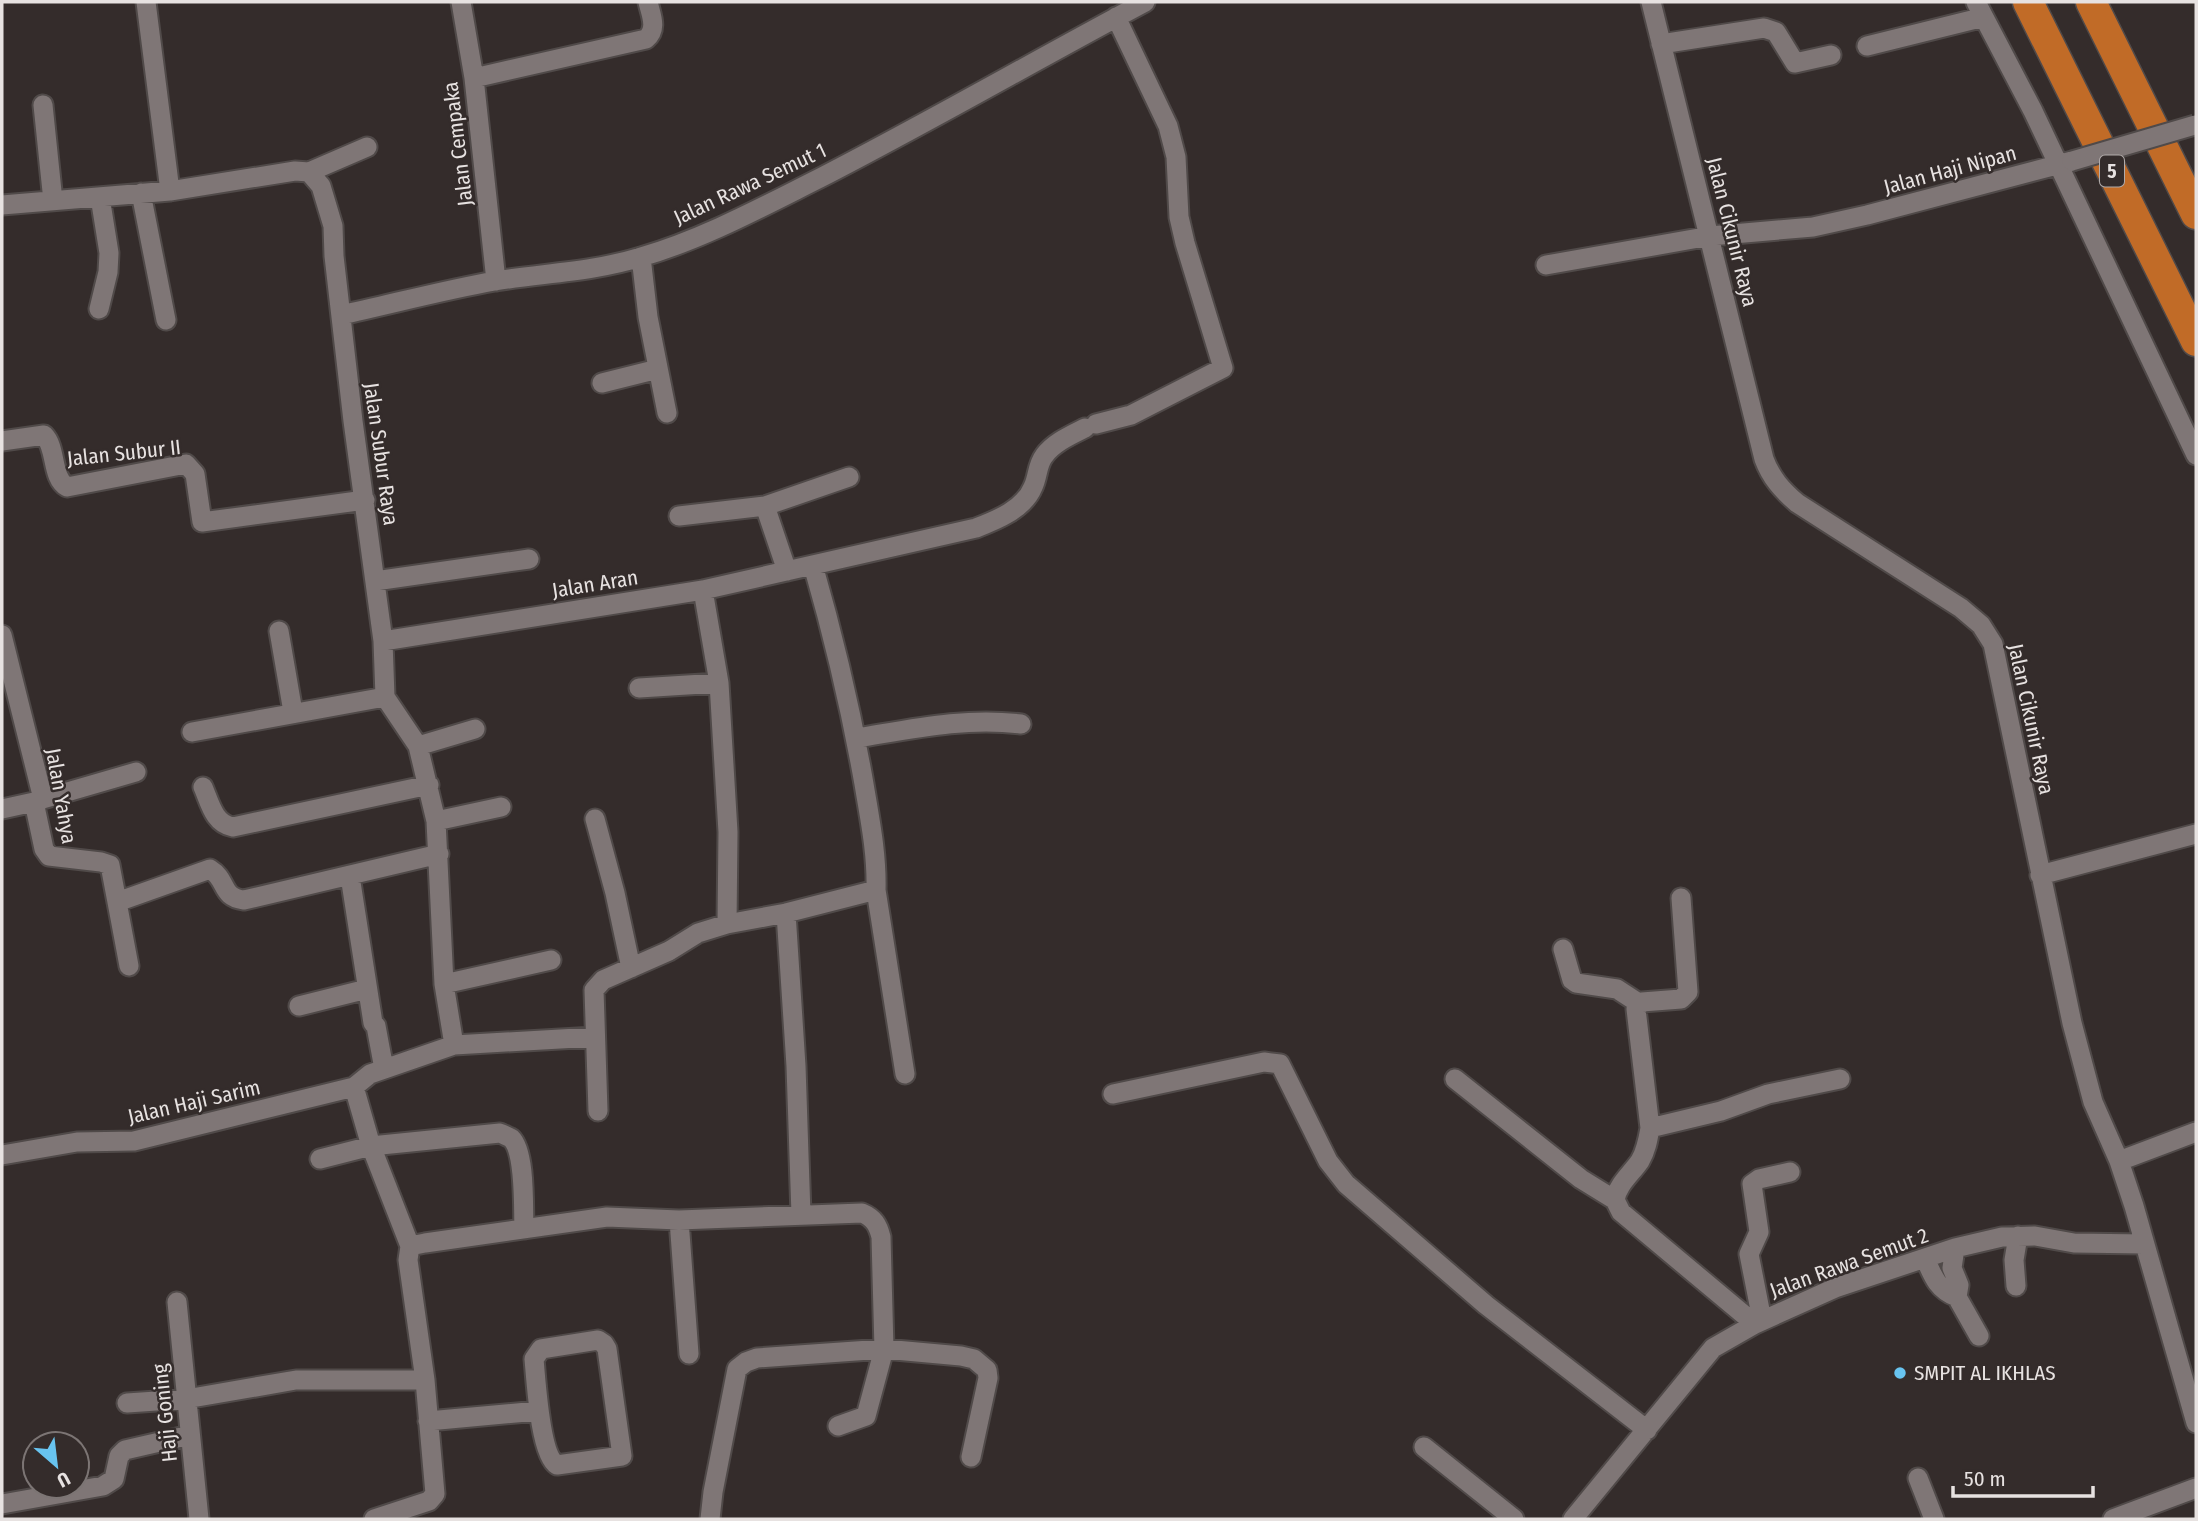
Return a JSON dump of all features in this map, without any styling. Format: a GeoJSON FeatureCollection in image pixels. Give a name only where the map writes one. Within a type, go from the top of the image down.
{"type":"FeatureCollection","features":[{"type":"Feature","properties":{"kind":"highway","name":"5"},"geometry":{"type":"LineString","coordinates":[[2028,2],[2196,341]]}},
{"type":"Feature","properties":{"kind":"highway"},"geometry":{"type":"LineString","coordinates":[[2091,2],[2196,214]]}},
{"type":"Feature","properties":{"kind":"street"},"geometry":{"type":"LineString","coordinates":[[146,2],[170,191]]}},
{"type":"Feature","properties":{"kind":"street","name":"Jalan Cempaka"},"geometry":{"type":"LineString","coordinates":[[461,2],[474,78],[496,281]]}},
{"type":"Feature","properties":{"kind":"street"},"geometry":{"type":"LineString","coordinates":[[474,78],[646,39],[654,26],[648,2]]}},
{"type":"Feature","properties":{"kind":"street","name":"Jalan Rawa Semut 1"},"geometry":{"type":"LineString","coordinates":[[341,316],[496,281],[583,271],[641,257],[716,228],[996,85],[1145,2]]}},
{"type":"Feature","properties":{"kind":"street","name":"Jalan Cikunir Raya"},"geometry":{"type":"LineString","coordinates":[[1651,2],[1764,459],[1776,483],[1797,503],[1961,608],[1981,625],[1993,644],[2072,1023],[2093,1102],[2119,1161],[2196,1423]]}},
{"type":"Feature","properties":{"kind":"street"},"geometry":{"type":"LineString","coordinates":[[1867,46],[1980,9],[2033,111],[2065,162],[2196,456]]}},
{"type":"Feature","properties":{"kind":"street","name":"Jalan Aran"},"geometry":{"type":"LineString","coordinates":[[383,641],[703,590],[962,532],[996,520],[1024,501],[1030,494],[1041,460],[1046,453],[1091,426],[1131,415],[1223,368],[1185,243],[1180,218],[1174,144],[1116,17]]}},
{"type":"Feature","properties":{"kind":"street"},"geometry":{"type":"LineString","coordinates":[[1661,44],[1764,27],[1776,32],[1795,63],[1831,55]]}},
{"type":"Feature","properties":{"kind":"street"},"geometry":{"type":"LineString","coordinates":[[43,105],[53,201]]}},
{"type":"Feature","properties":{"kind":"street","name":"Jalan Haji Nipan"},"geometry":{"type":"LineString","coordinates":[[1546,265],[1710,236],[1826,224],[2196,125]]}},
{"type":"Feature","properties":{"kind":"street"},"geometry":{"type":"LineString","coordinates":[[2,205],[170,191],[295,171],[309,172],[367,147]]}},
{"type":"Feature","properties":{"kind":"street","name":"Jalan Subur Raya"},"geometry":{"type":"LineString","coordinates":[[309,172],[321,186],[333,226],[341,316],[383,641],[386,697]]}},
{"type":"Feature","properties":{"kind":"street"},"geometry":{"type":"LineString","coordinates":[[141,193],[166,320]]}},
{"type":"Feature","properties":{"kind":"street"},"geometry":{"type":"LineString","coordinates":[[99,309],[108,272],[109,253],[100,197]]}},
{"type":"Feature","properties":{"kind":"street"},"geometry":{"type":"LineString","coordinates":[[641,257],[648,317],[667,413]]}},
{"type":"Feature","properties":{"kind":"street"},"geometry":{"type":"LineString","coordinates":[[602,383],[658,369]]}},
{"type":"Feature","properties":{"kind":"street","name":"Jalan Subur II"},"geometry":{"type":"LineString","coordinates":[[2,441],[44,435],[49,441],[60,481],[67,486],[186,464],[195,474],[202,522],[365,500]]}},
{"type":"Feature","properties":{"kind":"street"},"geometry":{"type":"LineString","coordinates":[[679,516],[765,506],[849,477]]}},
{"type":"Feature","properties":{"kind":"street"},"geometry":{"type":"LineString","coordinates":[[765,506],[787,570]]}},
{"type":"Feature","properties":{"kind":"street"},"geometry":{"type":"LineString","coordinates":[[375,581],[530,559]]}},
{"type":"Feature","properties":{"kind":"street"},"geometry":{"type":"LineString","coordinates":[[813,565],[841,665],[857,738],[877,865],[876,890],[905,1074]]}},
{"type":"Feature","properties":{"kind":"street"},"geometry":{"type":"LineString","coordinates":[[703,590],[719,683],[728,832],[727,924]]}},
{"type":"Feature","properties":{"kind":"street"},"geometry":{"type":"LineString","coordinates":[[279,631],[293,712]]}},
{"type":"Feature","properties":{"kind":"street","name":"Jalan Yahya"},"geometry":{"type":"LineString","coordinates":[[2,635],[39,801],[44,849],[49,856],[110,865],[117,902]]}},
{"type":"Feature","properties":{"kind":"street"},"geometry":{"type":"LineString","coordinates":[[639,688],[719,683]]}},
{"type":"Feature","properties":{"kind":"street"},"geometry":{"type":"LineString","coordinates":[[191,732],[386,697],[418,746],[429,785],[439,854],[439,912],[444,984],[454,1045]]}},
{"type":"Feature","properties":{"kind":"street"},"geometry":{"type":"LineString","coordinates":[[857,738],[957,721],[991,720],[1021,724]]}},
{"type":"Feature","properties":{"kind":"street"},"geometry":{"type":"LineString","coordinates":[[418,746],[475,729]]}},
{"type":"Feature","properties":{"kind":"street"},"geometry":{"type":"LineString","coordinates":[[2,809],[39,801],[136,772]]}},
{"type":"Feature","properties":{"kind":"street"},"geometry":{"type":"LineString","coordinates":[[203,787],[217,819],[225,826],[233,827],[429,785]]}},
{"type":"Feature","properties":{"kind":"street"},"geometry":{"type":"LineString","coordinates":[[436,821],[501,807]]}},
{"type":"Feature","properties":{"kind":"street"},"geometry":{"type":"LineString","coordinates":[[595,820],[631,968]]}},
{"type":"Feature","properties":{"kind":"street"},"geometry":{"type":"LineString","coordinates":[[2040,875],[2196,834]]}},
{"type":"Feature","properties":{"kind":"street"},"geometry":{"type":"LineString","coordinates":[[129,966],[117,902],[210,869],[219,874],[227,894],[244,900],[439,854]]}},
{"type":"Feature","properties":{"kind":"street"},"geometry":{"type":"LineString","coordinates":[[350,876],[367,989],[384,1069]]}},
{"type":"Feature","properties":{"kind":"street"},"geometry":{"type":"LineString","coordinates":[[598,1111],[594,990],[603,980],[669,951],[698,933],[876,890]]}},
{"type":"Feature","properties":{"kind":"street"},"geometry":{"type":"LineString","coordinates":[[1563,949],[1576,983],[1617,989],[1640,1004],[1681,999],[1688,992],[1681,898]]}},
{"type":"Feature","properties":{"kind":"street"},"geometry":{"type":"LineString","coordinates":[[786,913],[796,1066],[801,1215]]}},
{"type":"Feature","properties":{"kind":"street"},"geometry":{"type":"LineString","coordinates":[[444,984],[551,960]]}},
{"type":"Feature","properties":{"kind":"street"},"geometry":{"type":"LineString","coordinates":[[299,1006],[367,989]]}},
{"type":"Feature","properties":{"kind":"street"},"geometry":{"type":"LineString","coordinates":[[1615,1200],[1617,1191],[1642,1158],[1650,1128],[1636,1012],[1640,1004]]}},
{"type":"Feature","properties":{"kind":"street","name":"Jalan Haji Sarim"},"geometry":{"type":"LineString","coordinates":[[2,1155],[77,1142],[134,1141],[354,1087],[370,1074],[454,1045],[595,1037]]}},
{"type":"Feature","properties":{"kind":"street"},"geometry":{"type":"LineString","coordinates":[[1113,1094],[1264,1062],[1280,1065],[1328,1161],[1346,1184],[1486,1305],[1647,1430]]}},
{"type":"Feature","properties":{"kind":"street"},"geometry":{"type":"LineString","coordinates":[[1455,1079],[1581,1179],[1615,1200],[1621,1212],[1758,1322]]}},
{"type":"Feature","properties":{"kind":"street"},"geometry":{"type":"LineString","coordinates":[[1650,1128],[1721,1111],[1768,1094],[1840,1079]]}},
{"type":"Feature","properties":{"kind":"street"},"geometry":{"type":"LineString","coordinates":[[354,1087],[372,1146],[410,1247],[408,1260],[425,1380],[434,1496],[399,1516],[374,1519]]}},
{"type":"Feature","properties":{"kind":"street"},"geometry":{"type":"LineString","coordinates":[[2119,1161],[2196,1132]]}},
{"type":"Feature","properties":{"kind":"street"},"geometry":{"type":"LineString","coordinates":[[320,1159],[372,1146],[500,1133],[511,1138],[517,1148],[523,1177],[524,1229]]}},
{"type":"Feature","properties":{"kind":"street"},"geometry":{"type":"LineString","coordinates":[[1758,1322],[1749,1254],[1759,1232],[1752,1184],[1759,1179],[1790,1172]]}},
{"type":"Feature","properties":{"kind":"street"},"geometry":{"type":"LineString","coordinates":[[410,1247],[607,1217],[679,1220],[862,1213],[875,1222],[881,1237],[884,1349],[866,1416],[838,1426]]}},
{"type":"Feature","properties":{"kind":"street"},"geometry":{"type":"LineString","coordinates":[[679,1220],[689,1354]]}},
{"type":"Feature","properties":{"kind":"street"},"geometry":{"type":"LineString","coordinates":[[2016,1286],[2014,1260],[2018,1236]]}},
{"type":"Feature","properties":{"kind":"street","name":"Jalan Rawa Semut 2"},"geometry":{"type":"LineString","coordinates":[[1573,1519],[1713,1348],[1758,1322],[1835,1288],[1955,1248],[2003,1237],[2035,1236],[2074,1243],[2144,1244]]}},
{"type":"Feature","properties":{"kind":"street"},"geometry":{"type":"LineString","coordinates":[[1955,1248],[1952,1268],[1959,1285],[1958,1297],[1979,1336]]}},
{"type":"Feature","properties":{"kind":"street"},"geometry":{"type":"LineString","coordinates":[[1925,1258],[1933,1278],[1945,1293],[1958,1297]]}},
{"type":"Feature","properties":{"kind":"street","name":"Haji Goning"},"geometry":{"type":"LineString","coordinates":[[177,1302],[200,1519]]}},
{"type":"Feature","properties":{"kind":"street"},"geometry":{"type":"LineString","coordinates":[[601,1341],[607,1349],[622,1457],[554,1464],[550,1459],[538,1411],[534,1359],[538,1351],[601,1341]]}},
{"type":"Feature","properties":{"kind":"street"},"geometry":{"type":"LineString","coordinates":[[710,1519],[738,1367],[757,1357],[884,1349],[974,1359],[987,1370],[988,1378],[971,1457]]}},
{"type":"Feature","properties":{"kind":"street"},"geometry":{"type":"LineString","coordinates":[[127,1403],[186,1399],[296,1380],[425,1380]]}},
{"type":"Feature","properties":{"kind":"street"},"geometry":{"type":"LineString","coordinates":[[428,1420],[538,1411]]}},
{"type":"Feature","properties":{"kind":"street"},"geometry":{"type":"LineString","coordinates":[[2,1504],[103,1486],[114,1479],[120,1456],[125,1450],[190,1435]]}},
{"type":"Feature","properties":{"kind":"street"},"geometry":{"type":"LineString","coordinates":[[1424,1447],[1514,1519]]}},
{"type":"Feature","properties":{"kind":"street"},"geometry":{"type":"LineString","coordinates":[[1918,1478],[1934,1519]]}},
{"type":"Feature","properties":{"kind":"street"},"geometry":{"type":"LineString","coordinates":[[2113,1519],[2196,1488]]}},
{"type":"Feature","properties":{"kind":"place","name":"SMPIT AL IKHLAS"},"geometry":{"type":"Point","coordinates":[1900,1373]}}]}
